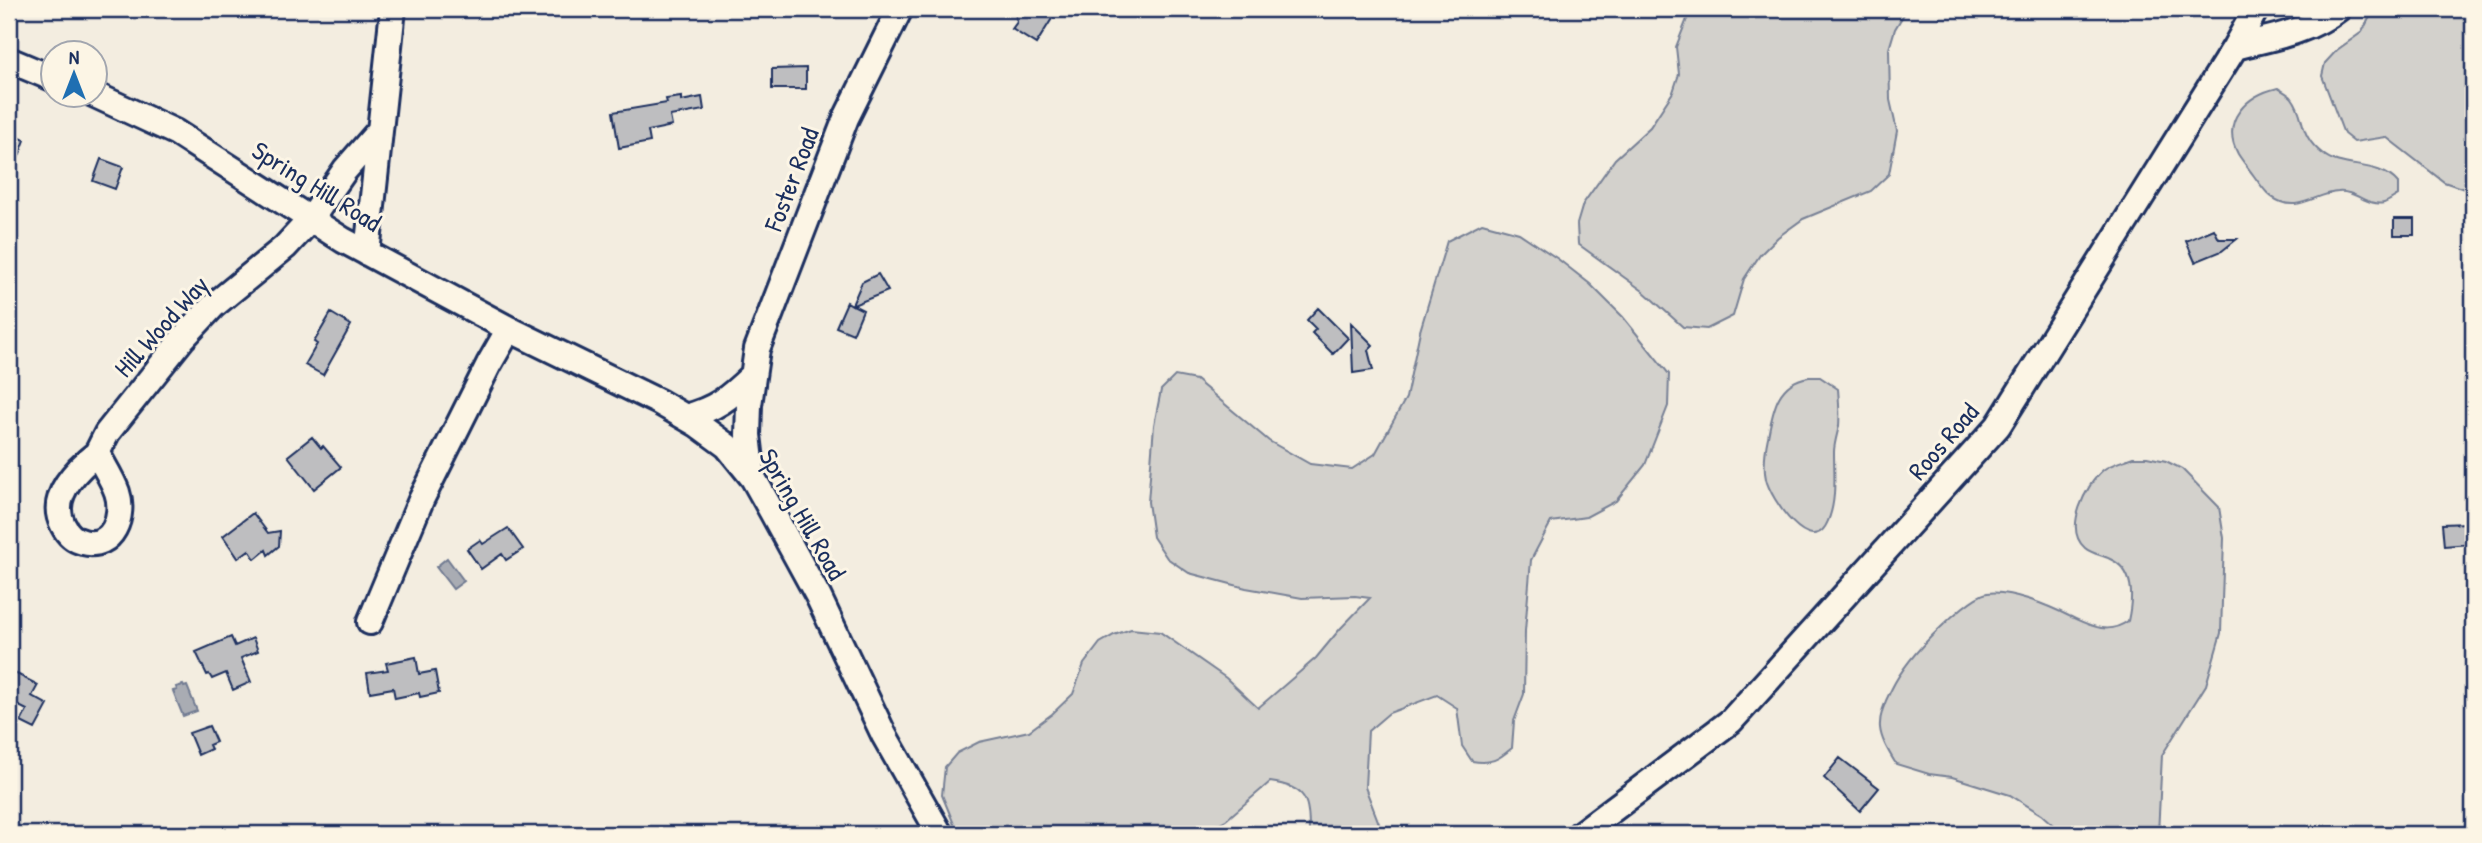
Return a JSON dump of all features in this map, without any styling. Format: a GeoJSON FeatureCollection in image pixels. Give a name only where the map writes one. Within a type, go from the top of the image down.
{"type":"FeatureCollection","features":[{"type":"Feature","properties":{"kind":"street"},"geometry":{"type":"LineString","coordinates":[[367,253],[393,9]]}},
{"type":"Feature","properties":{"kind":"street","name":"Foster Road"},"geometry":{"type":"LineString","coordinates":[[753,478],[748,435],[752,376],[757,349],[846,118],[900,9]]}},
{"type":"Feature","properties":{"kind":"street","name":"Roos Road"},"geometry":{"type":"LineString","coordinates":[[1580,834],[1731,721],[1998,426],[2235,47],[2256,9]]}},
{"type":"Feature","properties":{"kind":"street"},"geometry":{"type":"LineString","coordinates":[[2235,47],[2293,32],[2324,20],[2338,9]]}},
{"type":"Feature","properties":{"kind":"street"},"geometry":{"type":"LineString","coordinates":[[9,60],[38,72]]}},
{"type":"Feature","properties":{"kind":"street","name":"Spring Hill Road"},"geometry":{"type":"LineString","coordinates":[[108,101],[175,131],[367,253],[509,329],[588,366],[685,417],[727,446],[753,478],[818,596],[884,735],[940,834]]}},
{"type":"Feature","properties":{"kind":"street","name":"Hill Wood Way"},"geometry":{"type":"LineString","coordinates":[[97,453],[107,433],[183,338],[213,306],[285,247],[311,219],[345,170],[380,130]]}},
{"type":"Feature","properties":{"kind":"street"},"geometry":{"type":"LineString","coordinates":[[370,622],[421,500],[489,363],[509,329]]}},
{"type":"Feature","properties":{"kind":"street"},"geometry":{"type":"LineString","coordinates":[[685,417],[705,412],[726,401],[752,376]]}},
{"type":"Feature","properties":{"kind":"shaded area"},"geometry":{"type":"Polygon","coordinates":[[[1691,9],[1907,9],[1895,29],[1889,49],[1890,100],[1897,131],[1889,174],[1871,191],[1803,219],[1778,237],[1760,255],[1744,279],[1733,316],[1707,329],[1683,327],[1643,291],[1578,244],[1577,224],[1583,204],[1615,159],[1650,127],[1673,92],[1679,74],[1676,47],[1691,9]]]}},
{"type":"Feature","properties":{"kind":"shaded area"},"geometry":{"type":"Polygon","coordinates":[[[2374,9],[2473,9],[2473,192],[2444,182],[2386,137],[2354,142],[2344,134],[2322,76],[2325,63],[2337,50],[2362,32],[2374,9]]]}},
{"type":"Feature","properties":{"kind":"shaded area"},"geometry":{"type":"Polygon","coordinates":[[[2278,88],[2292,98],[2305,132],[2315,147],[2331,159],[2371,168],[2390,176],[2398,183],[2398,195],[2378,204],[2350,193],[2338,192],[2303,203],[2288,204],[2269,194],[2238,154],[2232,130],[2240,111],[2247,103],[2256,96],[2278,88]]]}},
{"type":"Feature","properties":{"kind":"shaded area"},"geometry":{"type":"Polygon","coordinates":[[[1482,223],[1519,233],[1590,284],[1623,317],[1669,374],[1668,406],[1645,465],[1616,501],[1586,517],[1551,522],[1531,560],[1525,631],[1524,694],[1514,721],[1512,748],[1494,760],[1472,761],[1462,746],[1457,708],[1437,695],[1389,713],[1368,731],[1365,787],[1383,834],[1309,834],[1306,803],[1299,791],[1270,782],[1226,820],[1200,834],[958,834],[942,795],[945,767],[957,753],[979,742],[1029,731],[1052,714],[1073,694],[1084,664],[1100,643],[1131,629],[1160,632],[1226,678],[1258,708],[1316,658],[1370,598],[1302,598],[1246,588],[1189,573],[1167,558],[1153,537],[1148,502],[1154,425],[1161,390],[1175,376],[1196,380],[1269,441],[1310,464],[1352,469],[1375,454],[1406,398],[1420,331],[1447,241],[1482,223]]]}},
{"type":"Feature","properties":{"kind":"shaded area"},"geometry":{"type":"Polygon","coordinates":[[[1809,377],[1820,377],[1838,389],[1839,412],[1834,449],[1833,505],[1828,521],[1821,531],[1812,534],[1802,530],[1783,511],[1769,488],[1765,468],[1765,453],[1778,399],[1790,385],[1809,377]]]}},
{"type":"Feature","properties":{"kind":"shaded area"},"geometry":{"type":"Polygon","coordinates":[[[2133,457],[2166,461],[2182,469],[2219,507],[2224,538],[2221,633],[2206,685],[2162,755],[2158,834],[2063,834],[2042,815],[2010,795],[1952,777],[1929,774],[1896,764],[1880,728],[1882,711],[1891,690],[1926,642],[1976,598],[1996,592],[2017,596],[2098,628],[2113,628],[2128,621],[2131,594],[2124,570],[2110,559],[2085,548],[2076,530],[2079,508],[2096,477],[2109,466],[2133,457]]]}},
{"type":"Feature","properties":{"kind":"shaded area"},"geometry":{"type":"Polygon","coordinates":[[[447,558],[464,581],[453,589],[436,567],[447,558]]]}},
{"type":"Feature","properties":{"kind":"shaded area"},"geometry":{"type":"Polygon","coordinates":[[[183,685],[187,686],[197,711],[183,716],[173,691],[183,685]]]}},
{"type":"Feature","properties":{"kind":"building"},"geometry":{"type":"Polygon","coordinates":[[[1014,9],[1058,9],[1036,44],[1012,29],[1017,22],[1014,9]]]}},
{"type":"Feature","properties":{"kind":"building"},"geometry":{"type":"Polygon","coordinates":[[[806,68],[806,89],[772,89],[772,69],[806,68]]]}},
{"type":"Feature","properties":{"kind":"building"},"geometry":{"type":"Polygon","coordinates":[[[681,97],[681,101],[702,97],[704,110],[670,116],[672,126],[648,131],[650,142],[619,148],[613,112],[667,103],[666,99],[681,97]]]}},
{"type":"Feature","properties":{"kind":"building"},"geometry":{"type":"Polygon","coordinates":[[[9,133],[25,140],[10,180],[9,179],[9,133]]]}},
{"type":"Feature","properties":{"kind":"building"},"geometry":{"type":"Polygon","coordinates":[[[101,159],[123,167],[115,189],[93,181],[101,159]]]}},
{"type":"Feature","properties":{"kind":"building"},"geometry":{"type":"Polygon","coordinates":[[[2394,219],[2414,219],[2414,235],[2394,235],[2394,219]]]}},
{"type":"Feature","properties":{"kind":"building"},"geometry":{"type":"Polygon","coordinates":[[[2214,229],[2219,239],[2237,239],[2222,251],[2195,262],[2186,241],[2214,229]]]}},
{"type":"Feature","properties":{"kind":"building"},"geometry":{"type":"Polygon","coordinates":[[[878,274],[888,291],[853,305],[863,310],[853,334],[836,327],[847,302],[852,305],[862,282],[878,274]]]}},
{"type":"Feature","properties":{"kind":"building"},"geometry":{"type":"Polygon","coordinates":[[[1318,308],[1348,338],[1333,354],[1312,333],[1316,329],[1307,320],[1318,308]]]}},
{"type":"Feature","properties":{"kind":"building"},"geometry":{"type":"Polygon","coordinates":[[[331,313],[351,325],[323,375],[305,365],[317,344],[314,342],[331,313]]]}},
{"type":"Feature","properties":{"kind":"building"},"geometry":{"type":"Polygon","coordinates":[[[1351,323],[1373,345],[1368,350],[1373,370],[1353,373],[1351,323]]]}},
{"type":"Feature","properties":{"kind":"building"},"geometry":{"type":"Polygon","coordinates":[[[312,437],[341,467],[314,489],[288,456],[312,437]]]}},
{"type":"Feature","properties":{"kind":"building"},"geometry":{"type":"Polygon","coordinates":[[[253,513],[268,533],[280,531],[279,546],[268,555],[266,550],[255,559],[249,550],[238,558],[223,536],[253,513]]]}},
{"type":"Feature","properties":{"kind":"building"},"geometry":{"type":"Polygon","coordinates":[[[2468,523],[2470,544],[2444,546],[2442,524],[2468,523]]]}},
{"type":"Feature","properties":{"kind":"building"},"geometry":{"type":"Polygon","coordinates":[[[508,528],[523,549],[506,560],[502,554],[481,569],[467,549],[480,540],[483,544],[508,528]]]}},
{"type":"Feature","properties":{"kind":"building"},"geometry":{"type":"Polygon","coordinates":[[[231,637],[235,646],[253,638],[258,651],[241,658],[251,682],[233,690],[226,673],[212,679],[207,675],[196,652],[231,637]]]}},
{"type":"Feature","properties":{"kind":"building"},"geometry":{"type":"Polygon","coordinates":[[[416,657],[419,674],[435,671],[439,693],[420,697],[419,693],[395,698],[393,688],[370,692],[367,673],[388,670],[386,663],[416,657]]]}},
{"type":"Feature","properties":{"kind":"building"},"geometry":{"type":"Polygon","coordinates":[[[9,670],[38,685],[32,696],[48,705],[35,729],[21,722],[27,710],[9,701],[9,670]]]}},
{"type":"Feature","properties":{"kind":"building"},"geometry":{"type":"Polygon","coordinates":[[[209,726],[216,742],[209,745],[211,749],[198,755],[189,733],[209,726]]]}},
{"type":"Feature","properties":{"kind":"building"},"geometry":{"type":"Polygon","coordinates":[[[1840,758],[1879,788],[1860,811],[1824,778],[1840,758]]]}}]}
